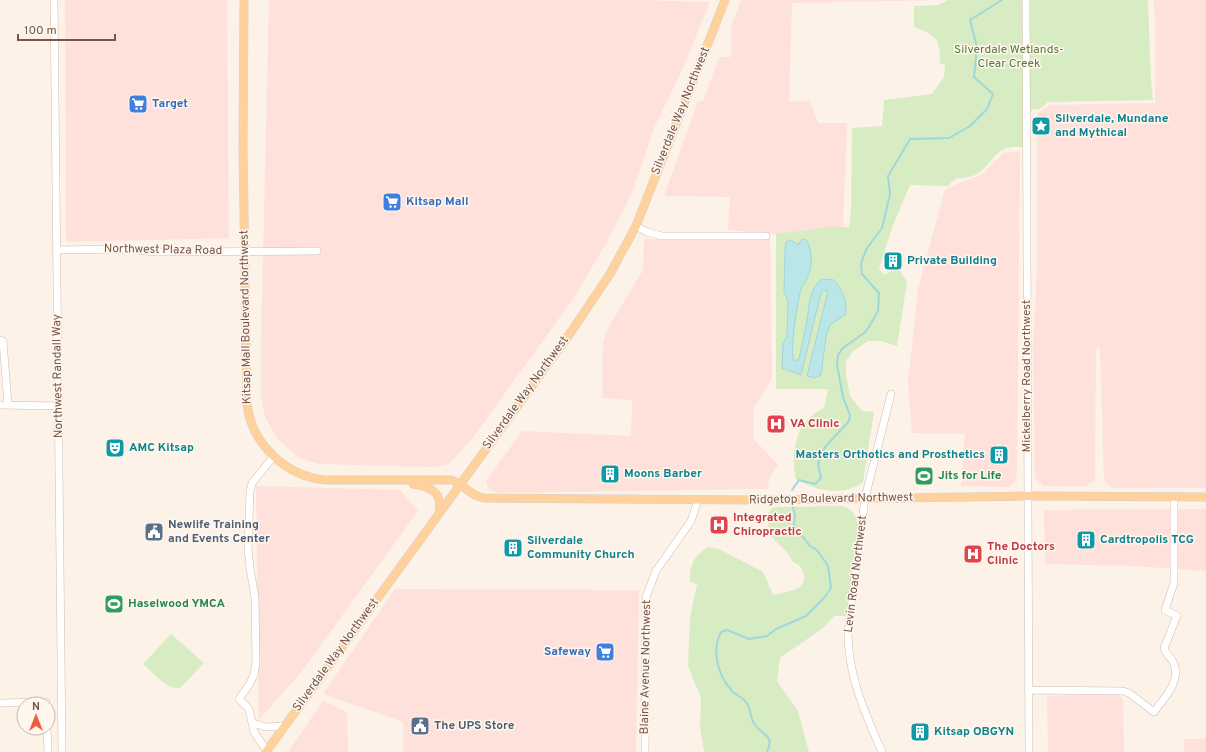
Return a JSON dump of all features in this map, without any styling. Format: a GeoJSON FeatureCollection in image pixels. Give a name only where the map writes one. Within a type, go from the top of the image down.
{"type":"FeatureCollection","features":[{"type":"Feature","properties":{"kind":"main road","name":"Kitsap Mall Boulevard Northwest"},"geometry":{"type":"LineString","coordinates":[[244,0],[245,251],[248,408],[256,432],[274,456],[291,469],[318,479],[338,481],[448,480],[460,484]]}},
{"type":"Feature","properties":{"kind":"main road","name":"Silverdale Way Northwest"},"geometry":{"type":"LineString","coordinates":[[266,751],[577,323],[610,274],[636,226],[725,0]]}},
{"type":"Feature","properties":{"kind":"main road"},"geometry":{"type":"LineString","coordinates":[[395,480],[424,486],[434,492],[440,501],[439,514]]}},
{"type":"Feature","properties":{"kind":"main road","name":"Ridgetop Boulevard Northwest"},"geometry":{"type":"LineString","coordinates":[[460,484],[476,496],[485,498],[698,500],[1028,496],[1206,497]]}},
{"type":"Feature","properties":{"kind":"street","name":"Northwest Randall Way"},"geometry":{"type":"LineString","coordinates":[[54,0],[62,752]]}},
{"type":"Feature","properties":{"kind":"street","name":"Mickelberry Road Northwest"},"geometry":{"type":"LineString","coordinates":[[1026,0],[1029,752]]}},
{"type":"Feature","properties":{"kind":"street"},"geometry":{"type":"LineString","coordinates":[[636,226],[647,232],[662,236],[766,236]]}},
{"type":"Feature","properties":{"kind":"street","name":"Northwest Plaza Road"},"geometry":{"type":"LineString","coordinates":[[56,250],[127,249],[157,252],[317,251]]}},
{"type":"Feature","properties":{"kind":"street"},"geometry":{"type":"LineString","coordinates":[[0,340],[2,341],[4,405],[58,406]]}},
{"type":"Feature","properties":{"kind":"street","name":"Levin Road Northwest"},"geometry":{"type":"LineString","coordinates":[[882,752],[856,686],[849,651],[849,623],[865,498],[891,394]]}},
{"type":"Feature","properties":{"kind":"street"},"geometry":{"type":"LineString","coordinates":[[266,751],[254,732],[249,709],[239,699],[254,675],[256,662],[255,598],[248,548],[249,500],[252,483],[274,456]]}},
{"type":"Feature","properties":{"kind":"street"},"geometry":{"type":"LineString","coordinates":[[1028,690],[1122,691],[1129,693],[1154,712],[1176,681],[1177,671],[1174,662],[1165,652],[1164,648],[1177,616],[1165,610],[1174,583],[1174,497]]}},
{"type":"Feature","properties":{"kind":"street","name":"Blaine Avenue Northwest"},"geometry":{"type":"LineString","coordinates":[[645,752],[646,597],[656,571],[691,521],[698,500]]}},
{"type":"Feature","properties":{"kind":"street"},"geometry":{"type":"LineString","coordinates":[[0,703],[16,703]]}},
{"type":"Feature","properties":{"kind":"street"},"geometry":{"type":"LineString","coordinates":[[253,724],[266,728],[284,726]]}},
{"type":"Feature","properties":{"kind":"street"},"geometry":{"type":"LineString","coordinates":[[47,736],[48,752]]}},
{"type":"Feature","properties":{"kind":"shaded area"},"geometry":{"type":"Polygon","coordinates":[[[65,0],[227,0],[229,238],[66,242],[65,0]]]}},
{"type":"Feature","properties":{"kind":"shaded area"},"geometry":{"type":"Polygon","coordinates":[[[269,0],[638,0],[710,2],[683,68],[654,128],[631,195],[608,240],[573,299],[472,439],[449,464],[434,467],[319,464],[301,459],[278,440],[265,417],[261,398],[261,342],[269,0]]]}},
{"type":"Feature","properties":{"kind":"shaded area"},"geometry":{"type":"Polygon","coordinates":[[[741,0],[943,0],[792,3],[789,102],[810,101],[818,123],[847,123],[843,228],[787,235],[728,230],[730,197],[664,196],[698,101],[703,101],[719,57],[731,57],[731,26],[741,0]]]}},
{"type":"Feature","properties":{"kind":"shaded area"},"geometry":{"type":"Polygon","coordinates":[[[1153,0],[1206,0],[1206,488],[1112,488],[1104,481],[1100,347],[1096,348],[1095,481],[1086,486],[1043,486],[1035,478],[1033,348],[1037,268],[1037,114],[1050,105],[1155,103],[1155,18],[1153,0]]]}},
{"type":"Feature","properties":{"kind":"shaded area"},"geometry":{"type":"Polygon","coordinates":[[[1020,151],[1017,473],[1014,483],[1009,487],[961,486],[965,434],[912,433],[908,383],[918,289],[945,189],[983,174],[1003,153],[1020,151]]]}},
{"type":"Feature","properties":{"kind":"shaded area"},"geometry":{"type":"Polygon","coordinates":[[[644,239],[770,239],[772,378],[761,398],[754,406],[753,438],[778,465],[769,478],[768,489],[497,493],[488,488],[486,481],[522,431],[631,436],[632,400],[602,398],[603,344],[607,330],[643,270],[644,239]]]}},
{"type":"Feature","properties":{"kind":"shaded area"},"geometry":{"type":"Polygon","coordinates":[[[256,486],[400,490],[418,511],[302,671],[259,720],[256,486]]]}},
{"type":"Feature","properties":{"kind":"shaded area"},"geometry":{"type":"Polygon","coordinates":[[[1206,509],[1206,571],[1134,566],[1045,564],[1044,510],[1206,509]]]}},
{"type":"Feature","properties":{"kind":"shaded area"},"geometry":{"type":"Polygon","coordinates":[[[395,589],[639,590],[636,752],[403,752],[403,722],[323,694],[395,589]]]}},
{"type":"Feature","properties":{"kind":"shaded area"},"geometry":{"type":"Polygon","coordinates":[[[1117,694],[1123,700],[1124,752],[1048,752],[1047,696],[1117,694]]]}},
{"type":"Feature","properties":{"kind":"shaded area"},"geometry":{"type":"Polygon","coordinates":[[[323,701],[347,712],[348,752],[288,752],[323,701]]]}},
{"type":"Feature","properties":{"kind":"shaded area"},"geometry":{"type":"Polygon","coordinates":[[[1184,739],[1206,739],[1206,752],[1184,752],[1184,739]]]}},
{"type":"Feature","properties":{"kind":"green space","name":"Silverdale Wetlands- Clear Creek"},"geometry":{"type":"Polygon","coordinates":[[[948,0],[1148,0],[1153,100],[1048,102],[1041,108],[1035,110],[1035,108],[1026,115],[1026,147],[1012,147],[1003,149],[980,172],[975,175],[954,180],[949,186],[910,185],[892,228],[879,269],[885,275],[897,266],[907,282],[897,346],[881,341],[868,341],[853,351],[846,362],[846,375],[850,396],[862,411],[874,412],[863,482],[847,490],[838,491],[829,491],[812,487],[796,479],[794,469],[795,448],[797,438],[807,420],[824,408],[828,389],[776,389],[776,234],[830,227],[849,227],[851,209],[852,128],[882,126],[884,100],[932,94],[944,77],[945,64],[940,64],[939,49],[936,40],[928,33],[914,27],[914,6],[939,5],[948,0]]]}},
{"type":"Feature","properties":{"kind":"green space"},"geometry":{"type":"Polygon","coordinates":[[[842,506],[848,509],[856,517],[859,538],[857,566],[850,616],[834,616],[823,628],[780,658],[777,681],[798,711],[809,752],[704,752],[700,726],[701,698],[688,666],[690,618],[697,584],[690,582],[690,571],[693,562],[699,554],[708,547],[719,549],[763,572],[773,595],[798,588],[803,581],[804,574],[800,566],[793,562],[784,549],[772,537],[768,524],[768,513],[772,508],[778,507],[842,506]]]}},
{"type":"Feature","properties":{"kind":"green space"},"geometry":{"type":"Polygon","coordinates":[[[171,634],[204,663],[180,688],[170,687],[165,684],[143,664],[171,634]]]}},
{"type":"Feature","properties":{"kind":"water"},"geometry":{"type":"Polygon","coordinates":[[[802,239],[806,240],[810,249],[811,264],[809,274],[801,289],[794,326],[794,361],[799,359],[811,294],[817,284],[822,279],[834,280],[842,292],[846,303],[846,314],[830,325],[826,337],[821,375],[814,378],[807,376],[828,291],[823,290],[821,293],[801,375],[782,368],[783,343],[787,337],[788,301],[784,292],[785,247],[786,242],[790,240],[798,245],[802,239]]]}},
{"type":"Feature","properties":{"kind":"waterway"},"geometry":{"type":"LineString","coordinates":[[792,490],[799,480],[815,484],[821,478],[818,464],[825,447],[849,421],[850,415],[843,397],[837,365],[838,355],[843,348],[864,333],[878,311],[879,293],[862,274],[861,263],[867,248],[882,228],[890,194],[888,176],[910,139],[949,138],[970,126],[987,109],[993,94],[974,77],[977,47],[970,20],[1002,0]]}},
{"type":"Feature","properties":{"kind":"waterway"},"geometry":{"type":"LineString","coordinates":[[767,752],[770,742],[769,739],[755,725],[745,700],[732,691],[727,685],[720,671],[716,655],[718,639],[721,632],[727,630],[749,639],[767,636],[776,629],[806,616],[824,598],[831,588],[828,566],[817,550],[810,546],[794,525],[795,516],[793,507]]}},
{"type":"Feature","properties":{"kind":"place","name":"Target"},"geometry":{"type":"Point","coordinates":[138,104]}},
{"type":"Feature","properties":{"kind":"place","name":"Silverdale, Mundane and Mythical"},"geometry":{"type":"Point","coordinates":[1041,126]}},
{"type":"Feature","properties":{"kind":"place","name":"Kitsap Mall"},"geometry":{"type":"Point","coordinates":[392,202]}},
{"type":"Feature","properties":{"kind":"place","name":"Private Building"},"geometry":{"type":"Point","coordinates":[893,261]}},
{"type":"Feature","properties":{"kind":"place","name":"VA Clinic"},"geometry":{"type":"Point","coordinates":[776,424]}},
{"type":"Feature","properties":{"kind":"place","name":"AMC Kitsap"},"geometry":{"type":"Point","coordinates":[115,448]}},
{"type":"Feature","properties":{"kind":"place","name":"Masters Orthotics and Prosthetics"},"geometry":{"type":"Point","coordinates":[999,455]}},
{"type":"Feature","properties":{"kind":"place","name":"Moons Barber"},"geometry":{"type":"Point","coordinates":[610,474]}},
{"type":"Feature","properties":{"kind":"place","name":"Jits for Life"},"geometry":{"type":"Point","coordinates":[924,476]}},
{"type":"Feature","properties":{"kind":"place","name":"Integrated Chiropractic"},"geometry":{"type":"Point","coordinates":[719,525]}},
{"type":"Feature","properties":{"kind":"place","name":"Newlife Training and Events Center"},"geometry":{"type":"Point","coordinates":[154,532]}},
{"type":"Feature","properties":{"kind":"place","name":"Cardtropolis TCG"},"geometry":{"type":"Point","coordinates":[1086,540]}},
{"type":"Feature","properties":{"kind":"place","name":"Silverdale Community Church"},"geometry":{"type":"Point","coordinates":[513,548]}},
{"type":"Feature","properties":{"kind":"place","name":"The Doctors Clinic"},"geometry":{"type":"Point","coordinates":[973,554]}},
{"type":"Feature","properties":{"kind":"place","name":"Haselwood YMCA"},"geometry":{"type":"Point","coordinates":[114,604]}},
{"type":"Feature","properties":{"kind":"place","name":"Safeway"},"geometry":{"type":"Point","coordinates":[605,652]}},
{"type":"Feature","properties":{"kind":"place","name":"The UPS Store"},"geometry":{"type":"Point","coordinates":[420,726]}},
{"type":"Feature","properties":{"kind":"place","name":"Kitsap OBGYN"},"geometry":{"type":"Point","coordinates":[920,732]}}]}
